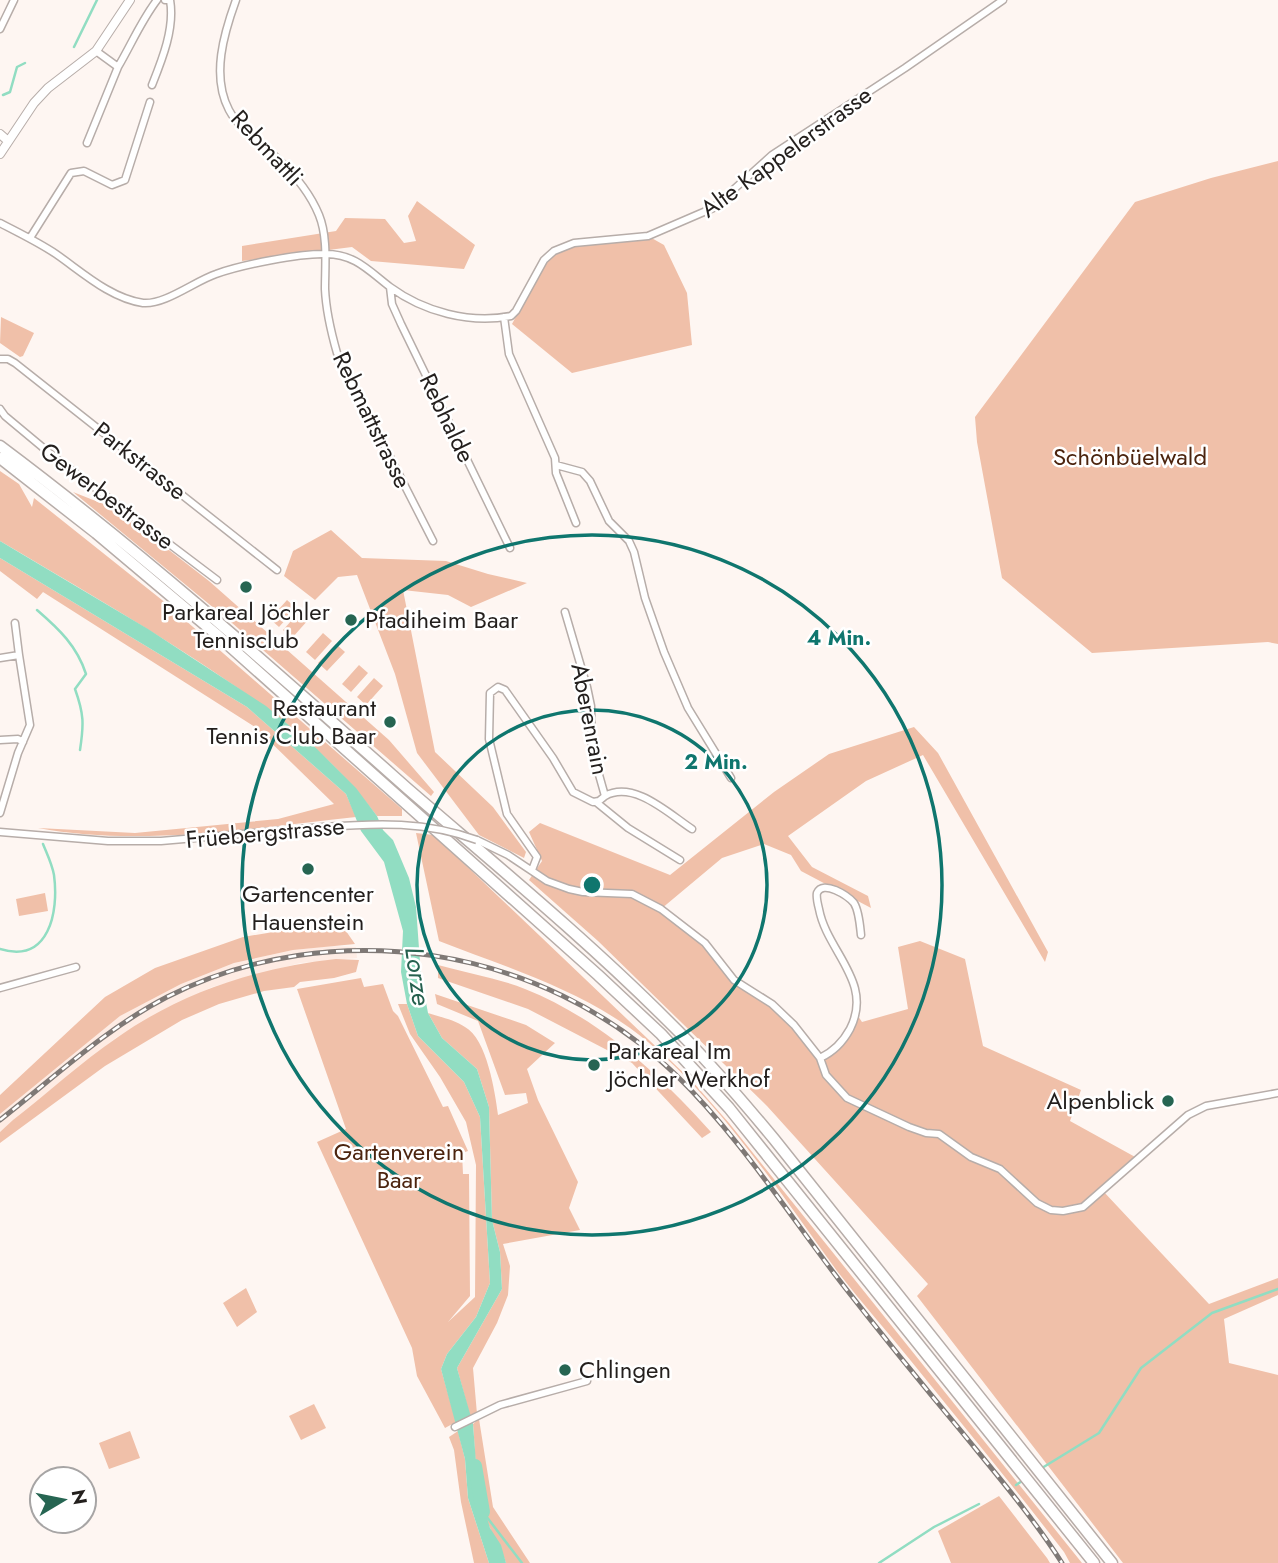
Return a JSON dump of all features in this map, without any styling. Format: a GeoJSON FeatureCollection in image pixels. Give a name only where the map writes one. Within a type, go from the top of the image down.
{"type":"FeatureCollection","features":[{"type":"Feature","properties":{"kind":"highway"},"geometry":{"type":"LineString","coordinates":[[0,446],[104,525],[196,603],[601,958],[668,1020],[774,1139],[1112,1563]]}},
{"type":"Feature","properties":{"kind":"highway"},"geometry":{"type":"LineString","coordinates":[[0,458],[96,533],[216,634],[661,1034],[729,1108],[1094,1563]]}},
{"type":"Feature","properties":{"kind":"street"},"geometry":{"type":"LineString","coordinates":[[0,29],[14,0]]}},
{"type":"Feature","properties":{"kind":"street"},"geometry":{"type":"LineString","coordinates":[[0,154],[34,103],[48,88],[96,51],[130,0]]}},
{"type":"Feature","properties":{"kind":"street"},"geometry":{"type":"LineString","coordinates":[[87,143],[118,67],[143,18],[157,0]]}},
{"type":"Feature","properties":{"kind":"street"},"geometry":{"type":"LineString","coordinates":[[152,85],[172,11],[170,0],[165,0]]}},
{"type":"Feature","properties":{"kind":"street","name":"Rebmattli"},"geometry":{"type":"LineString","coordinates":[[236,0],[228,22],[222,58],[223,93],[229,110],[301,183],[320,217],[325,254]]}},
{"type":"Feature","properties":{"kind":"street","name":"Alte Kappelerstrasse"},"geometry":{"type":"LineString","coordinates":[[504,317],[516,312],[544,260],[554,250],[574,243],[648,236],[713,208],[772,155],[1003,0]]}},
{"type":"Feature","properties":{"kind":"street"},"geometry":{"type":"LineString","coordinates":[[96,51],[118,67]]}},
{"type":"Feature","properties":{"kind":"street"},"geometry":{"type":"LineString","coordinates":[[30,238],[71,173],[84,171],[113,185],[125,180],[150,102]]}},
{"type":"Feature","properties":{"kind":"street"},"geometry":{"type":"LineString","coordinates":[[0,134],[8,141]]}},
{"type":"Feature","properties":{"kind":"street"},"geometry":{"type":"LineString","coordinates":[[0,223],[30,238],[108,289],[144,303],[160,301],[219,273],[325,254],[357,261],[390,287],[441,313],[504,317],[509,354],[555,458],[556,473],[576,523]]}},
{"type":"Feature","properties":{"kind":"street","name":"Rebmattstrasse"},"geometry":{"type":"LineString","coordinates":[[325,254],[329,326],[337,353],[433,541]]}},
{"type":"Feature","properties":{"kind":"street","name":"Rebhalde"},"geometry":{"type":"LineString","coordinates":[[390,287],[392,304],[401,324],[510,548]]}},
{"type":"Feature","properties":{"kind":"street","name":"Parkstrasse"},"geometry":{"type":"LineString","coordinates":[[0,359],[8,359],[29,373],[277,570]]}},
{"type":"Feature","properties":{"kind":"street","name":"Gewerbestrasse"},"geometry":{"type":"LineString","coordinates":[[0,409],[53,456],[217,580]]}},
{"type":"Feature","properties":{"kind":"street"},"geometry":{"type":"LineString","coordinates":[[556,465],[582,472],[590,481],[609,520],[629,541],[664,652],[688,708],[731,778]]}},
{"type":"Feature","properties":{"kind":"street","name":"Aberenrain"},"geometry":{"type":"LineString","coordinates":[[532,870],[537,857],[507,814],[489,739],[490,692],[498,687],[505,690],[553,758],[573,792],[583,799],[596,802],[605,796],[592,750],[591,706],[587,687],[565,612]]}},
{"type":"Feature","properties":{"kind":"street"},"geometry":{"type":"LineString","coordinates":[[0,813],[30,725],[15,623]]}},
{"type":"Feature","properties":{"kind":"street"},"geometry":{"type":"LineString","coordinates":[[0,658],[19,655]]}},
{"type":"Feature","properties":{"kind":"street"},"geometry":{"type":"LineString","coordinates":[[0,740],[18,739],[23,742]]}},
{"type":"Feature","properties":{"kind":"street"},"geometry":{"type":"LineString","coordinates":[[605,796],[611,792],[625,791],[637,795],[692,829]]}},
{"type":"Feature","properties":{"kind":"street"},"geometry":{"type":"LineString","coordinates":[[596,802],[628,828],[680,860]]}},
{"type":"Feature","properties":{"kind":"street","name":"Früebergstrasse"},"geometry":{"type":"LineString","coordinates":[[0,832],[98,841],[161,841],[398,823],[438,828],[477,840],[522,863],[547,881],[569,889],[632,894],[661,909],[705,943],[734,980],[772,1004],[808,1041],[820,1058],[826,1075],[847,1098],[909,1127],[939,1134],[971,1157],[1000,1169],[1037,1203],[1051,1210],[1063,1211],[1083,1207],[1188,1115],[1206,1106],[1278,1093]]}},
{"type":"Feature","properties":{"kind":"street"},"geometry":{"type":"LineString","coordinates":[[820,1058],[828,1054],[846,1036],[856,1013],[858,995],[851,974],[823,926],[817,896],[820,890],[829,888],[852,901],[862,934]]}},
{"type":"Feature","properties":{"kind":"street"},"geometry":{"type":"LineString","coordinates":[[0,988],[76,967]]}},
{"type":"Feature","properties":{"kind":"street"},"geometry":{"type":"LineString","coordinates":[[455,1427],[500,1405],[587,1381]]}},
{"type":"Feature","properties":{"kind":"shaded area"},"geometry":{"type":"Polygon","coordinates":[[[332,946],[356,947],[357,958],[300,963],[212,987],[117,1037],[0,1132],[0,1114],[120,1016],[181,984],[234,963],[293,950],[332,946]]]}},
{"type":"Feature","properties":{"kind":"green space","name":"Schönbüelwald"},"geometry":{"type":"Polygon","coordinates":[[[1278,161],[1278,644],[1268,642],[1092,653],[1002,578],[977,442],[975,417],[1135,202],[1211,178],[1278,161]]]}},
{"type":"Feature","properties":{"kind":"green space"},"geometry":{"type":"Polygon","coordinates":[[[417,201],[475,245],[464,269],[371,261],[352,247],[242,261],[242,246],[336,231],[345,218],[385,219],[404,243],[416,241],[408,216],[417,201]]]}},
{"type":"Feature","properties":{"kind":"green space"},"geometry":{"type":"Polygon","coordinates":[[[648,236],[664,245],[687,293],[692,345],[572,373],[512,324],[553,248],[648,236]]]}},
{"type":"Feature","properties":{"kind":"green space"},"geometry":{"type":"Polygon","coordinates":[[[1,317],[34,333],[23,356],[20,357],[0,343],[1,317]]]}},
{"type":"Feature","properties":{"kind":"green space"},"geometry":{"type":"Polygon","coordinates":[[[0,471],[19,484],[32,507],[34,498],[162,600],[402,809],[402,816],[377,816],[337,769],[271,712],[172,644],[0,541],[0,471]]]}},
{"type":"Feature","properties":{"kind":"green space"},"geometry":{"type":"Polygon","coordinates":[[[73,492],[116,509],[209,581],[389,740],[434,792],[431,796],[232,623],[73,492]]]}},
{"type":"Feature","properties":{"kind":"green space"},"geometry":{"type":"Polygon","coordinates":[[[331,530],[362,558],[446,561],[527,583],[471,607],[448,595],[403,590],[435,752],[493,807],[526,852],[524,858],[479,835],[417,753],[395,674],[357,575],[338,577],[315,600],[284,576],[293,551],[331,530]]]}},
{"type":"Feature","properties":{"kind":"green space"},"geometry":{"type":"Polygon","coordinates":[[[0,558],[247,707],[346,794],[356,817],[156,836],[116,836],[38,828],[135,833],[278,819],[334,804],[255,727],[43,592],[37,599],[0,571],[0,558]]]}},
{"type":"Feature","properties":{"kind":"green space"},"geometry":{"type":"Polygon","coordinates":[[[287,600],[296,608],[279,627],[270,619],[287,600]]]}},
{"type":"Feature","properties":{"kind":"green space"},"geometry":{"type":"Polygon","coordinates":[[[300,611],[309,619],[292,638],[283,630],[300,611]]]}},
{"type":"Feature","properties":{"kind":"green space"},"geometry":{"type":"Polygon","coordinates":[[[323,633],[332,641],[315,660],[306,652],[323,633]]]}},
{"type":"Feature","properties":{"kind":"green space"},"geometry":{"type":"Polygon","coordinates":[[[336,644],[345,652],[327,671],[318,663],[336,644]]]}},
{"type":"Feature","properties":{"kind":"green space"},"geometry":{"type":"Polygon","coordinates":[[[359,665],[368,673],[351,692],[342,684],[359,665]]]}},
{"type":"Feature","properties":{"kind":"green space"},"geometry":{"type":"Polygon","coordinates":[[[374,678],[383,686],[366,705],[357,697],[374,678]]]}},
{"type":"Feature","properties":{"kind":"green space"},"geometry":{"type":"Polygon","coordinates":[[[914,727],[938,753],[1048,952],[1045,962],[923,755],[866,781],[788,836],[812,867],[868,896],[871,908],[801,871],[791,855],[764,844],[722,858],[661,909],[705,943],[734,980],[772,1004],[820,1058],[839,1045],[856,1013],[862,1022],[908,1009],[898,947],[920,941],[965,959],[983,1046],[1081,1090],[1070,1121],[1137,1158],[1103,1191],[1209,1304],[1278,1278],[1278,1295],[1224,1319],[1229,1363],[1278,1375],[1278,1563],[1123,1563],[917,1296],[928,1284],[767,1106],[598,941],[529,880],[542,861],[529,832],[540,823],[670,875],[774,792],[829,754],[914,727]]]}},
{"type":"Feature","properties":{"kind":"green space"},"geometry":{"type":"Polygon","coordinates":[[[416,833],[434,835],[692,1081],[729,1123],[1082,1563],[1070,1563],[1007,1480],[837,1271],[726,1122],[676,1067],[625,1024],[574,995],[439,941],[416,833]]]}},
{"type":"Feature","properties":{"kind":"green space"},"geometry":{"type":"Polygon","coordinates":[[[45,893],[48,911],[19,916],[16,899],[45,893]]]}},
{"type":"Feature","properties":{"kind":"green space"},"geometry":{"type":"Polygon","coordinates":[[[339,921],[355,944],[293,950],[234,963],[181,984],[120,1016],[0,1114],[0,1095],[105,997],[155,968],[243,937],[339,921]]]}},
{"type":"Feature","properties":{"kind":"green space"},"geometry":{"type":"Polygon","coordinates":[[[336,959],[359,960],[356,972],[300,982],[294,987],[264,991],[219,1004],[182,1020],[105,1066],[0,1143],[0,1132],[78,1067],[118,1037],[168,1007],[250,975],[336,959]]]}},
{"type":"Feature","properties":{"kind":"green space"},"geometry":{"type":"Polygon","coordinates":[[[438,965],[515,985],[578,1016],[603,1032],[649,1069],[711,1132],[702,1138],[632,1063],[528,1009],[438,978],[438,965]]]}},
{"type":"Feature","properties":{"kind":"green space","name":"Gartenverein Baar"},"geometry":{"type":"Polygon","coordinates":[[[361,978],[364,987],[383,984],[393,1011],[398,1016],[443,1107],[448,1106],[468,1151],[462,1153],[463,1174],[469,1174],[470,1296],[448,1322],[475,1297],[476,1165],[466,1122],[440,1077],[410,1034],[398,1004],[407,1004],[418,1036],[464,1082],[480,1117],[490,1283],[476,1317],[447,1354],[441,1369],[456,1422],[445,1428],[417,1376],[412,1348],[317,1142],[346,1129],[297,989],[361,978]]]}},
{"type":"Feature","properties":{"kind":"green space"},"geometry":{"type":"Polygon","coordinates":[[[435,994],[526,1025],[555,1043],[527,1069],[538,1100],[578,1182],[569,1208],[580,1230],[503,1244],[510,1266],[508,1295],[497,1323],[473,1368],[477,1414],[470,1416],[457,1368],[502,1289],[500,1252],[492,1220],[489,1107],[477,1069],[442,1038],[428,1013],[461,1025],[473,1033],[489,1067],[498,1115],[528,1103],[526,1093],[505,1095],[478,1021],[437,1004],[435,994]]]}},
{"type":"Feature","properties":{"kind":"green space"},"geometry":{"type":"Polygon","coordinates":[[[246,1288],[257,1312],[237,1327],[223,1303],[246,1288]]]}},
{"type":"Feature","properties":{"kind":"green space"},"geometry":{"type":"Polygon","coordinates":[[[314,1404],[326,1428],[301,1440],[289,1416],[314,1404]]]}},
{"type":"Feature","properties":{"kind":"green space"},"geometry":{"type":"Polygon","coordinates":[[[479,1419],[493,1507],[530,1563],[506,1563],[485,1516],[477,1477],[473,1424],[479,1419]]]}},
{"type":"Feature","properties":{"kind":"green space"},"geometry":{"type":"Polygon","coordinates":[[[130,1431],[140,1458],[109,1469],[99,1443],[130,1431]]]}},
{"type":"Feature","properties":{"kind":"green space"},"geometry":{"type":"Polygon","coordinates":[[[458,1431],[465,1459],[468,1498],[489,1563],[474,1563],[461,1502],[454,1450],[449,1437],[458,1431]]]}},
{"type":"Feature","properties":{"kind":"green space"},"geometry":{"type":"Polygon","coordinates":[[[999,1496],[1050,1563],[951,1563],[938,1531],[999,1496]]]}},
{"type":"Feature","properties":{"kind":"water"},"geometry":{"type":"Polygon","coordinates":[[[0,541],[148,629],[266,706],[317,749],[356,788],[377,816],[383,830],[393,840],[409,878],[416,907],[421,976],[428,1013],[442,1038],[477,1069],[489,1107],[492,1220],[500,1252],[502,1289],[457,1368],[473,1424],[478,1488],[490,1528],[501,1545],[506,1563],[489,1563],[468,1498],[465,1459],[441,1369],[447,1354],[476,1317],[490,1283],[480,1117],[464,1082],[418,1036],[407,1004],[401,972],[403,931],[384,862],[361,831],[346,794],[247,707],[0,558],[0,541]]]}},
{"type":"Feature","properties":{"kind":"waterway"},"geometry":{"type":"LineString","coordinates":[[74,47],[97,0]]}},
{"type":"Feature","properties":{"kind":"waterway"},"geometry":{"type":"LineString","coordinates":[[3,95],[10,92],[17,67],[25,63]]}},
{"type":"Feature","properties":{"kind":"waterway"},"geometry":{"type":"LineString","coordinates":[[37,610],[66,639],[78,655],[86,674],[75,689],[82,719],[80,750]]}},
{"type":"Feature","properties":{"kind":"waterway"},"geometry":{"type":"LineString","coordinates":[[0,949],[17,952],[30,949],[40,942],[47,932],[55,904],[55,889],[53,871],[43,844]]}},
{"type":"Feature","properties":{"kind":"waterway"},"geometry":{"type":"LineString","coordinates":[[1042,1468],[1099,1433],[1141,1368],[1212,1313],[1278,1289]]}},
{"type":"Feature","properties":{"kind":"waterway","name":"Lorze"},"geometry":{"type":"LineString","coordinates":[[475,1466],[483,1512]]}},
{"type":"Feature","properties":{"kind":"waterway"},"geometry":{"type":"LineString","coordinates":[[1016,1485],[1025,1479]]}},
{"type":"Feature","properties":{"kind":"waterway"},"geometry":{"type":"LineString","coordinates":[[879,1563],[934,1527],[979,1504]]}},
{"type":"Feature","properties":{"kind":"waterway"},"geometry":{"type":"LineString","coordinates":[[486,1516],[522,1563]]}},
{"type":"Feature","properties":{"kind":"railway"},"geometry":{"type":"LineString","coordinates":[[0,1120],[101,1039],[167,997],[231,971],[298,955],[365,950],[433,956],[499,971],[562,996],[622,1030],[675,1074],[721,1123],[858,1304],[1013,1496],[1062,1563]]}},
{"type":"Feature","properties":{"kind":"place","name":"Parkareal Jöchler Tennisclub"},"geometry":{"type":"Point","coordinates":[246,587]}},
{"type":"Feature","properties":{"kind":"place","name":"Pfadiheim Baar"},"geometry":{"type":"Point","coordinates":[351,620]}},
{"type":"Feature","properties":{"kind":"place","name":"Restaurant Tennis Club Baar"},"geometry":{"type":"Point","coordinates":[390,722]}},
{"type":"Feature","properties":{"kind":"place","name":"Gartencenter Hauenstein"},"geometry":{"type":"Point","coordinates":[308,869]}},
{"type":"Feature","properties":{"kind":"place","name":"Parkareal Im Jöchler Werkhof"},"geometry":{"type":"Point","coordinates":[594,1065]}},
{"type":"Feature","properties":{"kind":"place","name":"Alpenblick"},"geometry":{"type":"Point","coordinates":[1168,1101]}},
{"type":"Feature","properties":{"kind":"place","name":"Chlingen"},"geometry":{"type":"Point","coordinates":[565,1370]}}]}
